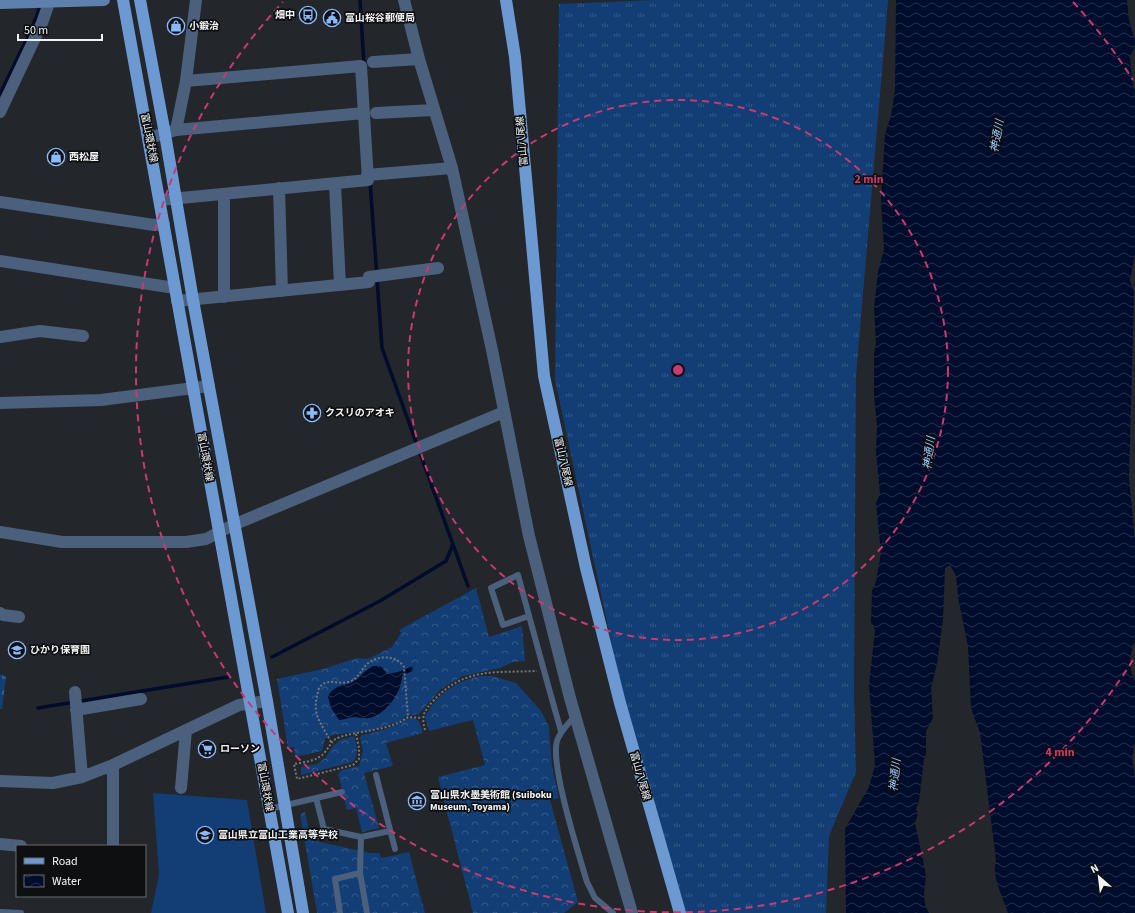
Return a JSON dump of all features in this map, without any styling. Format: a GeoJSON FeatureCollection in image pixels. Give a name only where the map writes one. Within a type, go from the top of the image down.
{"type":"FeatureCollection","features":[{"type":"Feature","properties":{"kind":"main road","name":"富山環状線"},"geometry":{"type":"LineString","coordinates":[[123,0],[288,913]]}},
{"type":"Feature","properties":{"kind":"main road","name":"富山環状線"},"geometry":{"type":"LineString","coordinates":[[140,0],[171,132],[176,198],[193,300],[233,525],[267,701],[303,913]]}},
{"type":"Feature","properties":{"kind":"main road","name":"富山八尾線"},"geometry":{"type":"LineString","coordinates":[[506,0],[515,57],[544,376],[586,568],[618,696],[680,913]]}},
{"type":"Feature","properties":{"kind":"street"},"geometry":{"type":"LineString","coordinates":[[0,3],[104,0]]}},
{"type":"Feature","properties":{"kind":"street"},"geometry":{"type":"LineString","coordinates":[[171,132],[186,81],[196,0]]}},
{"type":"Feature","properties":{"kind":"street"},"geometry":{"type":"LineString","coordinates":[[404,0],[419,59],[452,168],[529,536],[575,716],[632,913]]}},
{"type":"Feature","properties":{"kind":"street"},"geometry":{"type":"LineString","coordinates":[[0,112],[42,23],[49,2]]}},
{"type":"Feature","properties":{"kind":"street"},"geometry":{"type":"LineString","coordinates":[[373,62],[419,59]]}},
{"type":"Feature","properties":{"kind":"street"},"geometry":{"type":"LineString","coordinates":[[160,200],[335,184],[368,180],[372,175],[364,113],[361,66],[186,81]]}},
{"type":"Feature","properties":{"kind":"street"},"geometry":{"type":"LineString","coordinates":[[376,114],[434,110]]}},
{"type":"Feature","properties":{"kind":"street"},"geometry":{"type":"LineString","coordinates":[[149,138],[171,132],[364,113]]}},
{"type":"Feature","properties":{"kind":"street"},"geometry":{"type":"LineString","coordinates":[[372,175],[452,168]]}},
{"type":"Feature","properties":{"kind":"street"},"geometry":{"type":"LineString","coordinates":[[335,184],[340,285]]}},
{"type":"Feature","properties":{"kind":"street"},"geometry":{"type":"LineString","coordinates":[[279,188],[282,291]]}},
{"type":"Feature","properties":{"kind":"street"},"geometry":{"type":"LineString","coordinates":[[224,194],[224,297]]}},
{"type":"Feature","properties":{"kind":"street"},"geometry":{"type":"LineString","coordinates":[[0,202],[154,225],[164,224]]}},
{"type":"Feature","properties":{"kind":"street"},"geometry":{"type":"LineString","coordinates":[[0,261],[175,288]]}},
{"type":"Feature","properties":{"kind":"street"},"geometry":{"type":"LineString","coordinates":[[177,302],[369,282],[369,277],[438,268]]}},
{"type":"Feature","properties":{"kind":"street"},"geometry":{"type":"LineString","coordinates":[[0,338],[40,331],[83,336]]}},
{"type":"Feature","properties":{"kind":"street"},"geometry":{"type":"LineString","coordinates":[[0,404],[101,400],[209,386]]}},
{"type":"Feature","properties":{"kind":"street"},"geometry":{"type":"LineString","coordinates":[[0,532],[62,542],[179,542],[206,539],[233,525],[504,412]]}},
{"type":"Feature","properties":{"kind":"street"},"geometry":{"type":"LineString","coordinates":[[0,613],[3,615],[19,617]]}},
{"type":"Feature","properties":{"kind":"street"},"geometry":{"type":"LineString","coordinates":[[82,777],[75,701],[141,699]]}},
{"type":"Feature","properties":{"kind":"street"},"geometry":{"type":"LineString","coordinates":[[0,781],[53,783],[82,777],[239,705],[267,701]]}},
{"type":"Feature","properties":{"kind":"street"},"geometry":{"type":"LineString","coordinates":[[181,788],[186,730]]}},
{"type":"Feature","properties":{"kind":"street"},"geometry":{"type":"LineString","coordinates":[[113,764],[113,845]]}},
{"type":"Feature","properties":{"kind":"street"},"geometry":{"type":"LineString","coordinates":[[0,844],[16,846]]}},
{"type":"Feature","properties":{"kind":"lane"},"geometry":{"type":"LineString","coordinates":[[529,616],[503,626],[491,588],[518,575],[561,731]]}},
{"type":"Feature","properties":{"kind":"lane"},"geometry":{"type":"LineString","coordinates":[[575,716],[561,731],[557,743],[556,764],[587,882],[595,898],[613,913]]}},
{"type":"Feature","properties":{"kind":"lane"},"geometry":{"type":"LineString","coordinates":[[376,775],[395,848]]}},
{"type":"Feature","properties":{"kind":"lane"},"geometry":{"type":"LineString","coordinates":[[269,809],[342,792]]}},
{"type":"Feature","properties":{"kind":"lane"},"geometry":{"type":"LineString","coordinates":[[316,798],[324,829],[361,837],[390,831]]}},
{"type":"Feature","properties":{"kind":"lane"},"geometry":{"type":"LineString","coordinates":[[361,837],[360,873],[367,913]]}},
{"type":"Feature","properties":{"kind":"lane"},"geometry":{"type":"LineString","coordinates":[[340,913],[335,879],[360,873]]}},
{"type":"Feature","properties":{"kind":"lane"},"geometry":{"type":"LineString","coordinates":[[0,912],[21,913]]}},
{"type":"Feature","properties":{"kind":"path"},"geometry":{"type":"LineString","coordinates":[[331,742],[321,727],[315,713],[320,688],[327,682],[348,682],[356,678],[367,663],[375,659],[398,659],[404,667],[408,717]]}},
{"type":"Feature","properties":{"kind":"path"},"geometry":{"type":"LineString","coordinates":[[425,730],[422,718],[427,708],[443,691],[466,677],[478,673],[544,670]]}},
{"type":"Feature","properties":{"kind":"path"},"geometry":{"type":"LineString","coordinates":[[287,765],[313,760],[326,752],[331,742],[339,737],[402,722],[408,717],[422,718]]}},
{"type":"Feature","properties":{"kind":"path"},"geometry":{"type":"LineString","coordinates":[[290,780],[353,766],[359,759],[356,734]]}},
{"type":"Feature","properties":{"kind":"path"},"geometry":{"type":"LineString","coordinates":[[294,764],[297,779]]}},
{"type":"Feature","properties":{"kind":"green space"},"geometry":{"type":"Polygon","coordinates":[[[655,0],[888,0],[856,376],[854,692],[856,772],[829,836],[826,913],[686,913],[622,692],[555,380],[559,4],[655,0]]]}},
{"type":"Feature","properties":{"kind":"green space"},"geometry":{"type":"Polygon","coordinates":[[[476,588],[489,637],[522,626],[525,661],[513,662],[500,668],[463,676],[441,689],[419,714],[406,716],[400,721],[370,731],[332,735],[325,739],[322,751],[295,757],[294,747],[288,748],[277,679],[323,669],[357,658],[368,659],[392,647],[401,633],[399,630],[476,588]]]}},
{"type":"Feature","properties":{"kind":"green space"},"geometry":{"type":"Polygon","coordinates":[[[0,674],[6,677],[2,709],[0,709],[0,674]]]}},
{"type":"Feature","properties":{"kind":"green space"},"geometry":{"type":"Polygon","coordinates":[[[480,676],[492,676],[516,683],[541,711],[549,727],[552,767],[559,798],[550,800],[578,902],[564,913],[473,913],[438,777],[485,765],[473,720],[429,731],[425,717],[435,702],[448,690],[463,681],[480,676]]]}},
{"type":"Feature","properties":{"kind":"green space"},"geometry":{"type":"Polygon","coordinates":[[[407,718],[417,719],[423,733],[386,743],[393,766],[364,773],[379,828],[362,832],[356,808],[347,810],[338,774],[342,770],[359,766],[363,750],[360,738],[361,735],[385,729],[407,718]]]}},
{"type":"Feature","properties":{"kind":"green space"},"geometry":{"type":"Polygon","coordinates":[[[354,736],[357,750],[353,762],[301,775],[301,767],[317,764],[325,758],[333,746],[340,740],[354,736]]]}},
{"type":"Feature","properties":{"kind":"green space","name":"富山県立富山工業高等学校"},"geometry":{"type":"Polygon","coordinates":[[[153,793],[247,800],[266,913],[151,913],[159,875],[153,793]]]}},
{"type":"Feature","properties":{"kind":"green space"},"geometry":{"type":"Polygon","coordinates":[[[305,812],[311,840],[370,853],[379,853],[382,858],[409,852],[425,913],[317,913],[300,814],[305,812]]]}},
{"type":"Feature","properties":{"kind":"water","name":"神通川"},"geometry":{"type":"Polygon","coordinates":[[[896,0],[1127,0],[1129,20],[1135,41],[1135,47],[1130,56],[1132,80],[1135,92],[1135,254],[1130,280],[1134,293],[1129,479],[1135,539],[1135,641],[1131,651],[1130,666],[1135,681],[1135,741],[1132,758],[1135,775],[1135,913],[1008,913],[996,880],[996,860],[980,733],[971,708],[968,646],[959,603],[956,576],[950,565],[945,568],[943,619],[937,664],[931,688],[933,718],[926,731],[926,754],[924,758],[919,802],[916,809],[918,814],[915,823],[926,873],[924,899],[929,913],[846,913],[845,829],[869,787],[875,765],[869,685],[875,630],[871,622],[872,591],[876,582],[881,553],[876,503],[880,494],[876,452],[877,425],[874,396],[874,354],[876,343],[874,307],[878,272],[884,249],[881,201],[885,134],[891,116],[895,90],[896,0]]]}},
{"type":"Feature","properties":{"kind":"water"},"geometry":{"type":"Polygon","coordinates":[[[373,666],[381,666],[387,674],[398,672],[413,666],[412,671],[402,676],[396,695],[392,702],[382,712],[370,718],[350,717],[339,720],[331,708],[328,696],[338,687],[354,681],[373,666]]]}},
{"type":"Feature","properties":{"kind":"waterway"},"geometry":{"type":"LineString","coordinates":[[360,0],[364,65]]}},
{"type":"Feature","properties":{"kind":"waterway"},"geometry":{"type":"LineString","coordinates":[[0,94],[32,28],[41,4]]}},
{"type":"Feature","properties":{"kind":"waterway"},"geometry":{"type":"LineString","coordinates":[[370,181],[382,348],[468,586]]}},
{"type":"Feature","properties":{"kind":"waterway"},"geometry":{"type":"LineString","coordinates":[[272,657],[380,601],[446,561],[453,544]]}},
{"type":"Feature","properties":{"kind":"waterway"},"geometry":{"type":"LineString","coordinates":[[38,708],[228,677]]}},
{"type":"Feature","properties":{"kind":"place","name":"畑中"},"geometry":{"type":"Point","coordinates":[308,15]}},
{"type":"Feature","properties":{"kind":"place","name":"富山桜谷郵便局"},"geometry":{"type":"Point","coordinates":[332,18]}},
{"type":"Feature","properties":{"kind":"place","name":"小鍛治"},"geometry":{"type":"Point","coordinates":[176,26]}},
{"type":"Feature","properties":{"kind":"place","name":"西松屋"},"geometry":{"type":"Point","coordinates":[56,157]}},
{"type":"Feature","properties":{"kind":"place","name":"クスリのアオキ"},"geometry":{"type":"Point","coordinates":[312,413]}},
{"type":"Feature","properties":{"kind":"place","name":"ひかり保育園"},"geometry":{"type":"Point","coordinates":[17,650]}},
{"type":"Feature","properties":{"kind":"place","name":"ローソン"},"geometry":{"type":"Point","coordinates":[207,749]}},
{"type":"Feature","properties":{"kind":"place","name":"富山県水墨美術館 (Suiboku Museum, Toyama)"},"geometry":{"type":"Point","coordinates":[417,801]}},
{"type":"Feature","properties":{"kind":"place","name":"富山県立富山工業高等学校"},"geometry":{"type":"Point","coordinates":[205,835]}}]}
